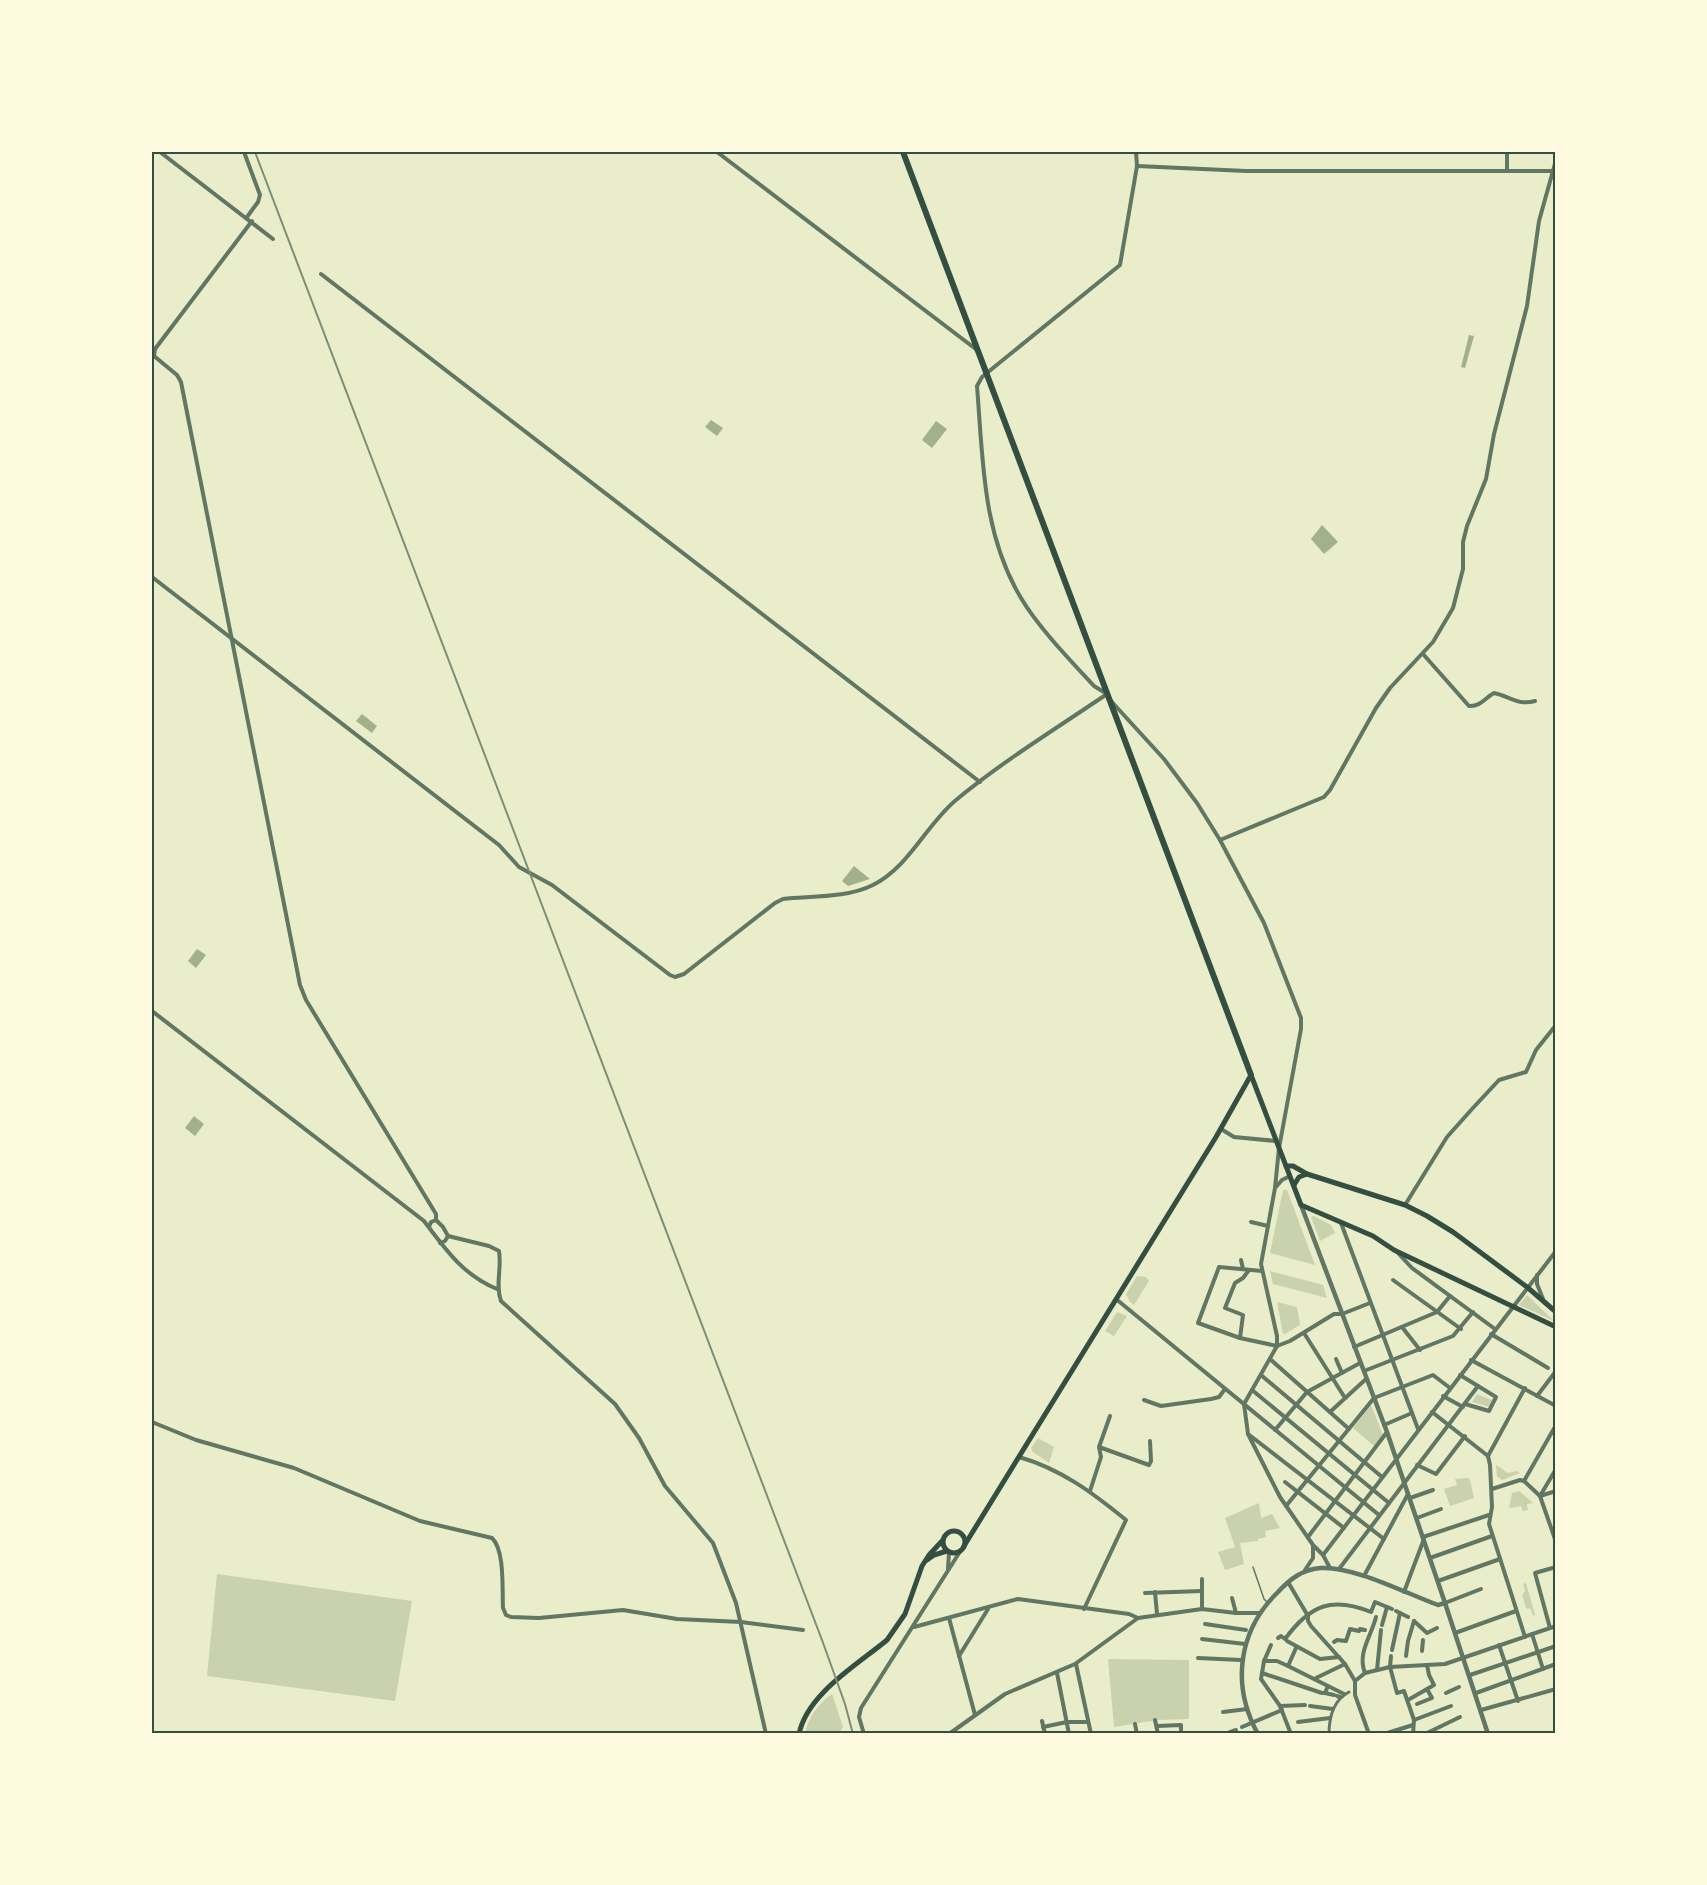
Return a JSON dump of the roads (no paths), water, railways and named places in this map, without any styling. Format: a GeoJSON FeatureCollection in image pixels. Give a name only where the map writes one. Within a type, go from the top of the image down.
{"type":"FeatureCollection","features":[{"type":"Feature","properties":{"kind":"main road"},"geometry":{"type":"LineString","coordinates":[[903,152],[1301,1205],[1373,1236],[1394,1250],[1556,1327]]}},
{"type":"Feature","properties":{"kind":"main road"},"geometry":{"type":"LineString","coordinates":[[924,1563],[934,1555],[956,1553],[962,1548],[1221,1129],[1251,1075]]}},
{"type":"Feature","properties":{"kind":"main road"},"geometry":{"type":"LineString","coordinates":[[1286,1166],[1293,1166],[1307,1174],[1405,1205],[1453,1232],[1527,1287],[1556,1312]]}},
{"type":"Feature","properties":{"kind":"main road"},"geometry":{"type":"LineString","coordinates":[[1294,1185],[1299,1177],[1307,1174]]}},
{"type":"Feature","properties":{"kind":"main road"},"geometry":{"type":"LineString","coordinates":[[799,1734],[807,1711],[821,1695],[887,1640],[907,1608],[924,1563],[943,1540],[949,1533],[969,1530],[979,1520]]}},
{"type":"Feature","properties":{"kind":"main road"},"geometry":{"type":"LineString","coordinates":[[959,1533],[963,1538],[962,1548]]}},
{"type":"Feature","properties":{"kind":"main road"},"geometry":{"type":"LineString","coordinates":[[943,1540],[948,1552]]}},
{"type":"Feature","properties":{"kind":"street"},"geometry":{"type":"LineString","coordinates":[[160,152],[273,239]]}},
{"type":"Feature","properties":{"kind":"street"},"geometry":{"type":"LineString","coordinates":[[244,152],[260,195],[258,202],[247,217]]}},
{"type":"Feature","properties":{"kind":"street"},"geometry":{"type":"LineString","coordinates":[[717,152],[978,351]]}},
{"type":"Feature","properties":{"kind":"street"},"geometry":{"type":"LineString","coordinates":[[1136,152],[1137,166],[1120,265],[979,380],[977,386],[986,502],[990,523],[1009,573],[1023,601],[1094,686],[1108,696],[1164,759],[1197,803],[1220,840],[1264,923],[1301,1018],[1261,1264],[1277,1336],[1277,1347],[1244,1404],[1248,1434],[1263,1465],[1287,1506],[1330,1568]]}},
{"type":"Feature","properties":{"kind":"street"},"geometry":{"type":"LineString","coordinates":[[1507,152],[1507,170]]}},
{"type":"Feature","properties":{"kind":"street"},"geometry":{"type":"LineString","coordinates":[[1220,840],[1324,797],[1376,708],[1390,688],[1440,633],[1453,608],[1460,588],[1463,569],[1463,542],[1486,479],[1494,434],[1527,306],[1539,221],[1556,160]]}},
{"type":"Feature","properties":{"kind":"street"},"geometry":{"type":"LineString","coordinates":[[1137,166],[1246,171],[1553,171]]}},
{"type":"Feature","properties":{"kind":"street"},"geometry":{"type":"LineString","coordinates":[[252,221],[154,352],[156,358],[177,375],[181,382],[300,984],[306,1000],[436,1214],[436,1220],[448,1236],[489,1246],[499,1251],[501,1263],[497,1289],[501,1301],[615,1404],[639,1438],[665,1486],[713,1543],[736,1603],[766,1734]]}},
{"type":"Feature","properties":{"kind":"street"},"geometry":{"type":"LineString","coordinates":[[321,274],[980,782]]}},
{"type":"Feature","properties":{"kind":"street"},"geometry":{"type":"LineString","coordinates":[[152,578],[499,844],[519,867],[552,885],[675,977],[684,974],[783,899],[852,892],[872,886],[891,874],[947,808],[980,782],[1108,696]]}},
{"type":"Feature","properties":{"kind":"street"},"geometry":{"type":"LineString","coordinates":[[1423,654],[1469,706],[1480,704],[1494,693],[1518,702],[1535,701]]}},
{"type":"Feature","properties":{"kind":"street"},"geometry":{"type":"LineString","coordinates":[[152,1011],[424,1221],[468,1274],[497,1289]]}},
{"type":"Feature","properties":{"kind":"street"},"geometry":{"type":"LineString","coordinates":[[1405,1205],[1447,1137],[1499,1080],[1526,1072],[1536,1050],[1556,1025]]}},
{"type":"Feature","properties":{"kind":"street"},"geometry":{"type":"LineString","coordinates":[[1221,1129],[1234,1137],[1276,1141]]}},
{"type":"Feature","properties":{"kind":"street"},"geometry":{"type":"LineString","coordinates":[[1276,1173],[1286,1166]]}},
{"type":"Feature","properties":{"kind":"street"},"geometry":{"type":"LineString","coordinates":[[1275,1188],[1282,1179],[1290,1176]]}},
{"type":"Feature","properties":{"kind":"street"},"geometry":{"type":"LineString","coordinates":[[1301,1205],[1387,1432],[1488,1734]]}},
{"type":"Feature","properties":{"kind":"street"},"geometry":{"type":"LineString","coordinates":[[429,1227],[431,1222],[436,1220]]}},
{"type":"Feature","properties":{"kind":"street"},"geometry":{"type":"LineString","coordinates":[[1340,1221],[1418,1430]]}},
{"type":"Feature","properties":{"kind":"street"},"geometry":{"type":"LineString","coordinates":[[1251,1222],[1268,1226]]}},
{"type":"Feature","properties":{"kind":"street"},"geometry":{"type":"LineString","coordinates":[[440,1243],[448,1236]]}},
{"type":"Feature","properties":{"kind":"street"},"geometry":{"type":"LineString","coordinates":[[1394,1250],[1412,1268],[1495,1329]]}},
{"type":"Feature","properties":{"kind":"street"},"geometry":{"type":"LineString","coordinates":[[1323,1555],[1556,1251]]}},
{"type":"Feature","properties":{"kind":"street"},"geometry":{"type":"LineString","coordinates":[[1241,1260],[1243,1269]]}},
{"type":"Feature","properties":{"kind":"street"},"geometry":{"type":"LineString","coordinates":[[1262,1271],[1219,1267],[1198,1323],[1240,1338],[1277,1347],[1334,1315],[1370,1303]]}},
{"type":"Feature","properties":{"kind":"street"},"geometry":{"type":"LineString","coordinates":[[1240,1338],[1243,1314],[1225,1308],[1234,1283],[1243,1278],[1249,1270]]}},
{"type":"Feature","properties":{"kind":"street"},"geometry":{"type":"LineString","coordinates":[[1538,1274],[1538,1288],[1545,1303]]}},
{"type":"Feature","properties":{"kind":"street"},"geometry":{"type":"LineString","coordinates":[[1393,1280],[1461,1329]]}},
{"type":"Feature","properties":{"kind":"street"},"geometry":{"type":"LineString","coordinates":[[1354,1347],[1437,1312],[1450,1296]]}},
{"type":"Feature","properties":{"kind":"street"},"geometry":{"type":"LineString","coordinates":[[1116,1299],[1379,1515]]}},
{"type":"Feature","properties":{"kind":"street"},"geometry":{"type":"LineString","coordinates":[[1364,1371],[1453,1336],[1473,1312]]}},
{"type":"Feature","properties":{"kind":"street"},"geometry":{"type":"LineString","coordinates":[[1402,1327],[1420,1350]]}},
{"type":"Feature","properties":{"kind":"street"},"geometry":{"type":"LineString","coordinates":[[1304,1333],[1345,1398]]}},
{"type":"Feature","properties":{"kind":"street"},"geometry":{"type":"LineString","coordinates":[[1491,1334],[1548,1368]]}},
{"type":"Feature","properties":{"kind":"street"},"geometry":{"type":"LineString","coordinates":[[1270,1359],[1349,1428]]}},
{"type":"Feature","properties":{"kind":"street"},"geometry":{"type":"LineString","coordinates":[[1336,1359],[1342,1373]]}},
{"type":"Feature","properties":{"kind":"street"},"geometry":{"type":"LineString","coordinates":[[1472,1360],[1556,1406]]}},
{"type":"Feature","properties":{"kind":"street"},"geometry":{"type":"LineString","coordinates":[[1275,1430],[1307,1392],[1360,1363]]}},
{"type":"Feature","properties":{"kind":"street"},"geometry":{"type":"LineString","coordinates":[[1538,1395],[1556,1371]]}},
{"type":"Feature","properties":{"kind":"street"},"geometry":{"type":"LineString","coordinates":[[1261,1375],[1382,1478]]}},
{"type":"Feature","properties":{"kind":"street"},"geometry":{"type":"LineString","coordinates":[[1287,1506],[1374,1398],[1432,1375],[1450,1388]]}},
{"type":"Feature","properties":{"kind":"street"},"geometry":{"type":"LineString","coordinates":[[1443,1396],[1464,1405],[1489,1411],[1496,1397],[1460,1375]]}},
{"type":"Feature","properties":{"kind":"street"},"geometry":{"type":"LineString","coordinates":[[1330,1412],[1366,1378]]}},
{"type":"Feature","properties":{"kind":"street"},"geometry":{"type":"LineString","coordinates":[[1338,1569],[1478,1386]]}},
{"type":"Feature","properties":{"kind":"street"},"geometry":{"type":"LineString","coordinates":[[1524,1388],[1488,1456],[1492,1489],[1489,1524],[1525,1637]]}},
{"type":"Feature","properties":{"kind":"street"},"geometry":{"type":"LineString","coordinates":[[1144,1400],[1161,1406],[1171,1405],[1219,1397],[1225,1389]]}},
{"type":"Feature","properties":{"kind":"street"},"geometry":{"type":"LineString","coordinates":[[1252,1390],[1389,1503]]}},
{"type":"Feature","properties":{"kind":"street"},"geometry":{"type":"LineString","coordinates":[[1432,1411],[1488,1456]]}},
{"type":"Feature","properties":{"kind":"street"},"geometry":{"type":"LineString","coordinates":[[1384,1425],[1412,1413]]}},
{"type":"Feature","properties":{"kind":"street"},"geometry":{"type":"LineString","coordinates":[[1090,1491],[1101,1457],[1099,1448],[1110,1416]]}},
{"type":"Feature","properties":{"kind":"street"},"geometry":{"type":"LineString","coordinates":[[152,1422],[196,1440],[294,1468],[420,1521],[492,1538],[497,1542],[500,1554],[503,1608],[506,1615],[511,1617],[539,1618],[623,1610],[677,1619],[741,1622],[803,1630]]}},
{"type":"Feature","properties":{"kind":"street"},"geometry":{"type":"LineString","coordinates":[[1524,1481],[1556,1425]]}},
{"type":"Feature","properties":{"kind":"street"},"geometry":{"type":"LineString","coordinates":[[1308,1537],[1387,1432]]}},
{"type":"Feature","properties":{"kind":"street"},"geometry":{"type":"LineString","coordinates":[[1248,1434],[1384,1539]]}},
{"type":"Feature","properties":{"kind":"street"},"geometry":{"type":"LineString","coordinates":[[1417,1465],[1436,1474],[1465,1436]]}},
{"type":"Feature","properties":{"kind":"street"},"geometry":{"type":"LineString","coordinates":[[1099,1448],[1149,1465],[1150,1441]]}},
{"type":"Feature","properties":{"kind":"street"},"geometry":{"type":"LineString","coordinates":[[1019,1457],[1042,1464],[1090,1491],[1126,1520],[1084,1609]]}},
{"type":"Feature","properties":{"kind":"street"},"geometry":{"type":"LineString","coordinates":[[1540,1496],[1556,1468]]}},
{"type":"Feature","properties":{"kind":"street"},"geometry":{"type":"LineString","coordinates":[[1492,1489],[1520,1480],[1524,1481],[1540,1496],[1556,1542]]}},
{"type":"Feature","properties":{"kind":"street"},"geometry":{"type":"LineString","coordinates":[[1285,1482],[1344,1528]]}},
{"type":"Feature","properties":{"kind":"street"},"geometry":{"type":"LineString","coordinates":[[1363,1577],[1409,1496],[1433,1490]]}},
{"type":"Feature","properties":{"kind":"street"},"geometry":{"type":"LineString","coordinates":[[1540,1496],[1556,1491]]}},
{"type":"Feature","properties":{"kind":"street"},"geometry":{"type":"LineString","coordinates":[[1417,1518],[1441,1509]]}},
{"type":"Feature","properties":{"kind":"street"},"geometry":{"type":"LineString","coordinates":[[1424,1538],[1489,1515]]}},
{"type":"Feature","properties":{"kind":"street"},"geometry":{"type":"LineString","coordinates":[[1430,1557],[1492,1536]]}},
{"type":"Feature","properties":{"kind":"street"},"geometry":{"type":"LineString","coordinates":[[1404,1592],[1424,1538]]}},
{"type":"Feature","properties":{"kind":"street"},"geometry":{"type":"LineString","coordinates":[[1258,1734],[1247,1709],[1241,1678],[1241,1660],[1245,1644],[1268,1602],[1290,1580],[1305,1570],[1313,1558],[1313,1545]]}},
{"type":"Feature","properties":{"kind":"street"},"geometry":{"type":"LineString","coordinates":[[864,1734],[860,1717],[861,1708],[962,1548]]}},
{"type":"Feature","properties":{"kind":"street"},"geometry":{"type":"LineString","coordinates":[[943,1580],[949,1564],[948,1552]]}},
{"type":"Feature","properties":{"kind":"street"},"geometry":{"type":"LineString","coordinates":[[1438,1581],[1500,1559]]}},
{"type":"Feature","properties":{"kind":"street"},"geometry":{"type":"LineString","coordinates":[[1550,1628],[1535,1573],[1556,1567]]}},
{"type":"Feature","properties":{"kind":"street"},"geometry":{"type":"LineString","coordinates":[[1305,1570],[1338,1569],[1438,1605],[1481,1589]]}},
{"type":"Feature","properties":{"kind":"street"},"geometry":{"type":"LineString","coordinates":[[1202,1579],[1202,1609]]}},
{"type":"Feature","properties":{"kind":"street"},"geometry":{"type":"LineString","coordinates":[[1290,1580],[1311,1626],[1332,1644],[1354,1681],[1355,1695],[1369,1734]]}},
{"type":"Feature","properties":{"kind":"street"},"geometry":{"type":"LineString","coordinates":[[1145,1593],[1202,1591]]}},
{"type":"Feature","properties":{"kind":"street"},"geometry":{"type":"LineString","coordinates":[[1155,1592],[1157,1614]]}},
{"type":"Feature","properties":{"kind":"street"},"geometry":{"type":"LineString","coordinates":[[1232,1598],[1236,1613]]}},
{"type":"Feature","properties":{"kind":"street"},"geometry":{"type":"LineString","coordinates":[[914,1627],[1018,1599],[1129,1614],[1138,1618]]}},
{"type":"Feature","properties":{"kind":"street"},"geometry":{"type":"LineString","coordinates":[[1216,1602],[1216,1610]]}},
{"type":"Feature","properties":{"kind":"street"},"geometry":{"type":"LineString","coordinates":[[1278,1638],[1281,1636],[1285,1639],[1297,1622],[1327,1605],[1347,1604],[1371,1612],[1375,1602],[1408,1617]]}},
{"type":"Feature","properties":{"kind":"street"},"geometry":{"type":"LineString","coordinates":[[959,1656],[988,1608]]}},
{"type":"Feature","properties":{"kind":"street"},"geometry":{"type":"LineString","coordinates":[[949,1734],[1005,1694],[1076,1664],[1138,1618],[1202,1609],[1260,1613]]}},
{"type":"Feature","properties":{"kind":"street"},"geometry":{"type":"LineString","coordinates":[[1377,1670],[1381,1628],[1394,1610]]}},
{"type":"Feature","properties":{"kind":"street"},"geometry":{"type":"LineString","coordinates":[[1392,1650],[1394,1610]]}},
{"type":"Feature","properties":{"kind":"street"},"geometry":{"type":"LineString","coordinates":[[1455,1633],[1516,1611]]}},
{"type":"Feature","properties":{"kind":"street"},"geometry":{"type":"LineString","coordinates":[[1365,1673],[1361,1663],[1362,1655],[1376,1617]]}},
{"type":"Feature","properties":{"kind":"street"},"geometry":{"type":"LineString","coordinates":[[948,1618],[975,1715]]}},
{"type":"Feature","properties":{"kind":"street"},"geometry":{"type":"LineString","coordinates":[[1406,1665],[1408,1641],[1414,1621],[1426,1632]]}},
{"type":"Feature","properties":{"kind":"street"},"geometry":{"type":"LineString","coordinates":[[1206,1624],[1246,1630]]}},
{"type":"Feature","properties":{"kind":"street"},"geometry":{"type":"LineString","coordinates":[[1354,1681],[1365,1673],[1406,1665],[1423,1658],[1450,1662],[1556,1626]]}},
{"type":"Feature","properties":{"kind":"street"},"geometry":{"type":"LineString","coordinates":[[1408,1700],[1434,1685],[1423,1658],[1423,1639],[1426,1632],[1437,1628]]}},
{"type":"Feature","properties":{"kind":"street"},"geometry":{"type":"LineString","coordinates":[[1332,1644],[1337,1640],[1346,1641],[1350,1629],[1365,1630]]}},
{"type":"Feature","properties":{"kind":"street"},"geometry":{"type":"LineString","coordinates":[[1532,1634],[1543,1669]]}},
{"type":"Feature","properties":{"kind":"street"},"geometry":{"type":"LineString","coordinates":[[1202,1639],[1245,1644]]}},
{"type":"Feature","properties":{"kind":"street"},"geometry":{"type":"LineString","coordinates":[[1287,1641],[1296,1648],[1320,1659],[1339,1657]]}},
{"type":"Feature","properties":{"kind":"street"},"geometry":{"type":"LineString","coordinates":[[1271,1645],[1264,1661],[1262,1681],[1281,1708],[1291,1734]]}},
{"type":"Feature","properties":{"kind":"street"},"geometry":{"type":"LineString","coordinates":[[1499,1645],[1518,1701]]}},
{"type":"Feature","properties":{"kind":"street"},"geometry":{"type":"LineString","coordinates":[[1470,1675],[1556,1646]]}},
{"type":"Feature","properties":{"kind":"street"},"geometry":{"type":"LineString","coordinates":[[1288,1666],[1296,1648]]}},
{"type":"Feature","properties":{"kind":"street"},"geometry":{"type":"LineString","coordinates":[[1391,1656],[1390,1667],[1397,1693],[1404,1691],[1414,1720],[1413,1734]]}},
{"type":"Feature","properties":{"kind":"street"},"geometry":{"type":"LineString","coordinates":[[1198,1658],[1241,1660]]}},
{"type":"Feature","properties":{"kind":"street"},"geometry":{"type":"LineString","coordinates":[[1264,1661],[1276,1661],[1316,1678],[1341,1695]]}},
{"type":"Feature","properties":{"kind":"street"},"geometry":{"type":"LineString","coordinates":[[1076,1664],[1091,1734]]}},
{"type":"Feature","properties":{"kind":"street"},"geometry":{"type":"LineString","coordinates":[[1316,1678],[1345,1664]]}},
{"type":"Feature","properties":{"kind":"street"},"geometry":{"type":"LineString","coordinates":[[1476,1693],[1556,1664]]}},
{"type":"Feature","properties":{"kind":"street"},"geometry":{"type":"LineString","coordinates":[[1056,1673],[1069,1734]]}},
{"type":"Feature","properties":{"kind":"street"},"geometry":{"type":"LineString","coordinates":[[1262,1673],[1325,1693],[1341,1695]]}},
{"type":"Feature","properties":{"kind":"street"},"geometry":{"type":"LineString","coordinates":[[1325,1693],[1328,1686]]}},
{"type":"Feature","properties":{"kind":"street"},"geometry":{"type":"LineString","coordinates":[[1446,1693],[1459,1687]]}},
{"type":"Feature","properties":{"kind":"street"},"geometry":{"type":"LineString","coordinates":[[1417,1704],[1432,1698],[1427,1689]]}},
{"type":"Feature","properties":{"kind":"street"},"geometry":{"type":"LineString","coordinates":[[1481,1710],[1556,1689]]}},
{"type":"Feature","properties":{"kind":"street"},"geometry":{"type":"LineString","coordinates":[[1329,1734],[1330,1718],[1341,1695]]}},
{"type":"Feature","properties":{"kind":"street"},"geometry":{"type":"LineString","coordinates":[[1242,1727],[1281,1708],[1308,1706],[1333,1709]]}},
{"type":"Feature","properties":{"kind":"street"},"geometry":{"type":"LineString","coordinates":[[1414,1720],[1451,1706]]}},
{"type":"Feature","properties":{"kind":"street"},"geometry":{"type":"LineString","coordinates":[[1223,1713],[1247,1709]]}},
{"type":"Feature","properties":{"kind":"street"},"geometry":{"type":"LineString","coordinates":[[1425,1734],[1460,1717]]}},
{"type":"Feature","properties":{"kind":"street"},"geometry":{"type":"LineString","coordinates":[[1288,1725],[1330,1718]]}},
{"type":"Feature","properties":{"kind":"street"},"geometry":{"type":"LineString","coordinates":[[1155,1720],[1158,1734]]}},
{"type":"Feature","properties":{"kind":"street"},"geometry":{"type":"LineString","coordinates":[[1042,1721],[1045,1734]]}},
{"type":"Feature","properties":{"kind":"street"},"geometry":{"type":"LineString","coordinates":[[1043,1727],[1067,1722],[1088,1722]]}},
{"type":"Feature","properties":{"kind":"street"},"geometry":{"type":"LineString","coordinates":[[1135,1724],[1137,1734]]}},
{"type":"Feature","properties":{"kind":"street"},"geometry":{"type":"LineString","coordinates":[[1157,1726],[1181,1725],[1181,1734]]}},
{"type":"Feature","properties":{"kind":"street"},"geometry":{"type":"LineString","coordinates":[[1386,1733],[1400,1732],[1413,1725]]}},
{"type":"Feature","properties":{"kind":"street"},"geometry":{"type":"LineString","coordinates":[[1225,1734],[1236,1730]]}},
{"type":"Feature","properties":{"kind":"lane"},"geometry":{"type":"LineString","coordinates":[[1253,1567],[1264,1599],[1268,1602]]}},
{"type":"Feature","properties":{"kind":"railway"},"geometry":{"type":"LineString","coordinates":[[255,152],[822,1640],[853,1734]]}}]}
